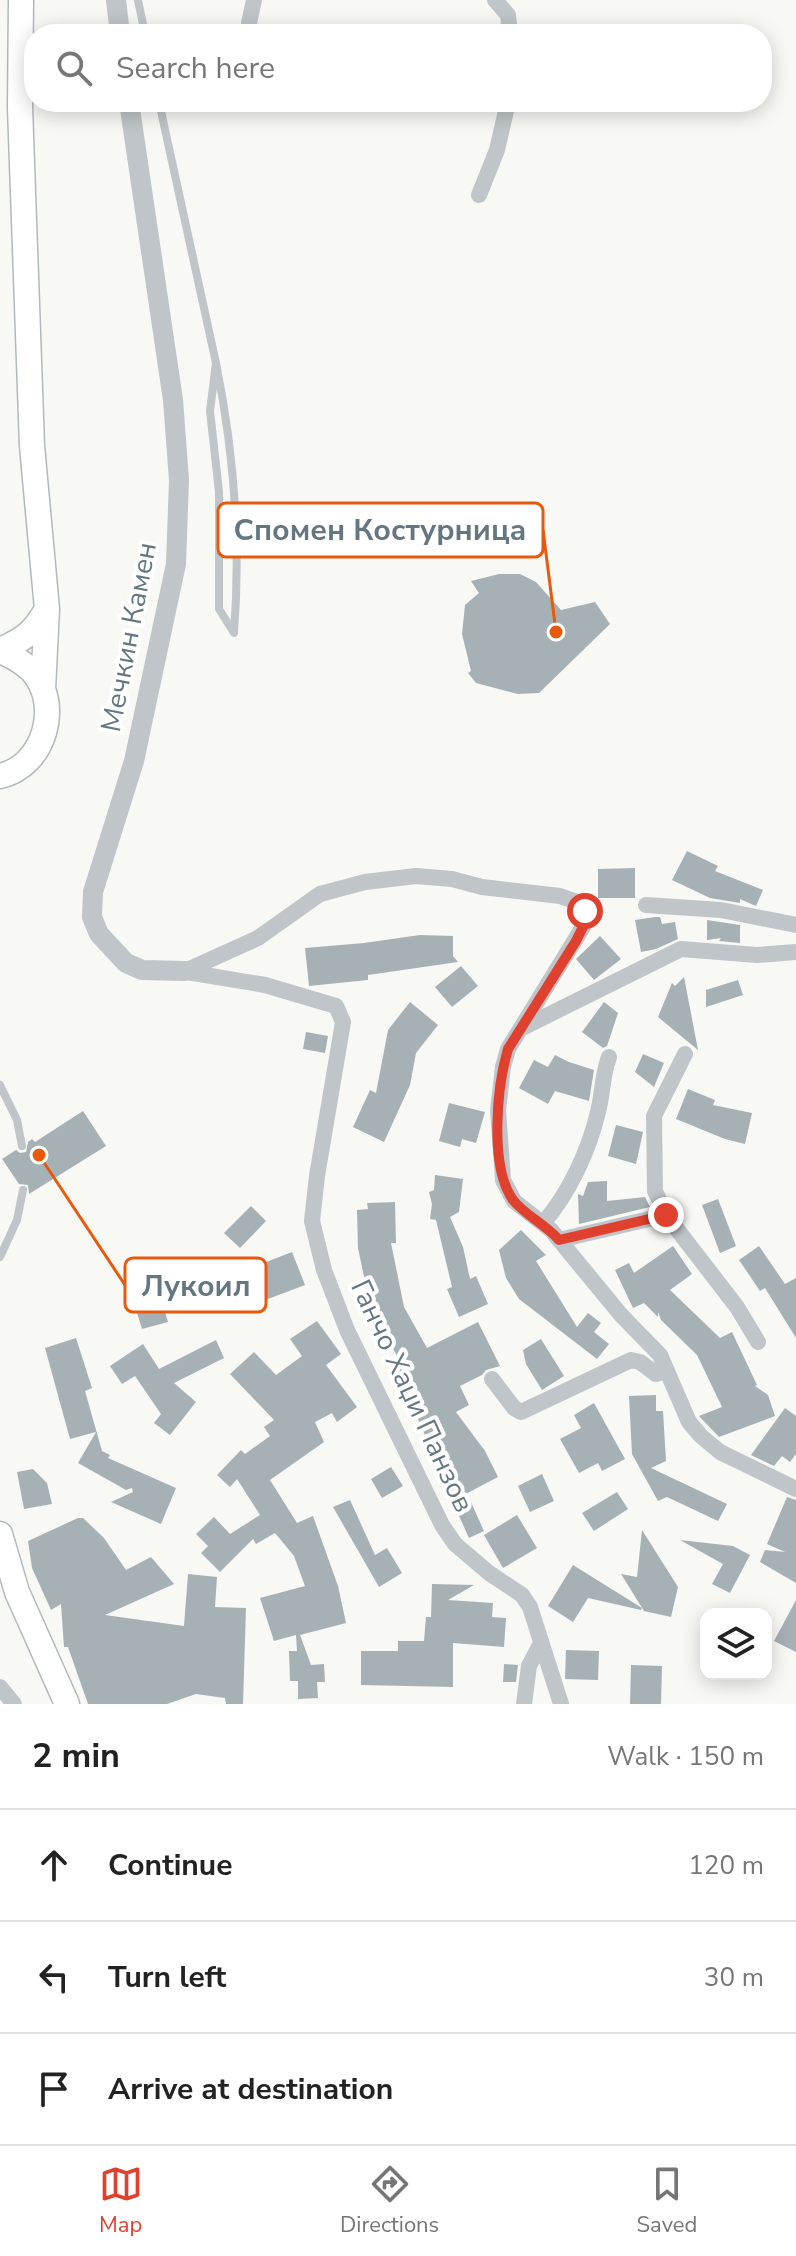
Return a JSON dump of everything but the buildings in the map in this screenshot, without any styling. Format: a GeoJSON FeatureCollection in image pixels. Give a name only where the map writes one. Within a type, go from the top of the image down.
{"type":"FeatureCollection","features":[{"type":"Feature","properties":{"kind":"main road"},"geometry":{"type":"LineString","coordinates":[[0,776],[28,761],[43,740],[48,714],[43,689],[47,609],[32,446],[20,107],[21,0]]}},
{"type":"Feature","properties":{"kind":"main road"},"geometry":{"type":"LineString","coordinates":[[0,651],[24,639],[36,628],[47,609]]}},
{"type":"Feature","properties":{"kind":"main road"},"geometry":{"type":"LineString","coordinates":[[0,651],[18,658],[33,672],[43,689]]}},
{"type":"Feature","properties":{"kind":"main road"},"geometry":{"type":"LineString","coordinates":[[0,1534],[17,1592],[67,1704]]}},
{"type":"Feature","properties":{"kind":"street"},"geometry":{"type":"LineString","coordinates":[[116,0],[119,24]]}},
{"type":"Feature","properties":{"kind":"street"},"geometry":{"type":"LineString","coordinates":[[249,23],[254,0]]}},
{"type":"Feature","properties":{"kind":"street"},"geometry":{"type":"LineString","coordinates":[[495,0],[508,15],[509,24]]}},
{"type":"Feature","properties":{"kind":"street","name":"Мечкин Камен"},"geometry":{"type":"LineString","coordinates":[[130,112],[173,400],[179,480],[176,564],[154,678],[134,761],[93,892],[92,917],[99,934],[126,963],[142,970],[185,971]]}},
{"type":"Feature","properties":{"kind":"street"},"geometry":{"type":"LineString","coordinates":[[479,195],[497,150],[506,112]]}},
{"type":"Feature","properties":{"kind":"street"},"geometry":{"type":"LineString","coordinates":[[185,971],[258,938],[320,894],[342,886],[416,876],[560,896],[577,902],[585,911],[583,927],[519,1029],[503,1067],[498,1110],[503,1180],[514,1201],[543,1223],[621,1315],[660,1355],[689,1422],[701,1436],[720,1452],[796,1489]]}},
{"type":"Feature","properties":{"kind":"street"},"geometry":{"type":"LineString","coordinates":[[646,905],[721,910],[796,925]]}},
{"type":"Feature","properties":{"kind":"street"},"geometry":{"type":"LineString","coordinates":[[519,1029],[681,949],[757,955],[796,952]]}},
{"type":"Feature","properties":{"kind":"street","name":"Ганчо Хаџи Панзов"},"geometry":{"type":"LineString","coordinates":[[185,971],[291,991],[336,1006],[340,1011],[343,1022],[340,1048],[312,1221],[324,1270],[347,1330],[442,1525],[455,1544],[489,1573],[522,1595],[534,1614],[541,1643]]}},
{"type":"Feature","properties":{"kind":"street"},"geometry":{"type":"LineString","coordinates":[[685,1054],[654,1116],[655,1191],[666,1215],[737,1307],[758,1342]]}},
{"type":"Feature","properties":{"kind":"street"},"geometry":{"type":"LineString","coordinates":[[543,1223],[559,1205],[595,1125],[604,1069],[609,1057]]}},
{"type":"Feature","properties":{"kind":"street"},"geometry":{"type":"LineString","coordinates":[[559,1240],[666,1215]]}},
{"type":"Feature","properties":{"kind":"street"},"geometry":{"type":"LineString","coordinates":[[492,1379],[514,1408],[521,1412],[631,1360],[640,1362],[656,1374],[667,1371]]}},
{"type":"Feature","properties":{"kind":"street"},"geometry":{"type":"LineString","coordinates":[[524,1704],[525,1680],[541,1643]]}},
{"type":"Feature","properties":{"kind":"street"},"geometry":{"type":"LineString","coordinates":[[541,1643],[561,1704]]}},
{"type":"Feature","properties":{"kind":"street"},"geometry":{"type":"LineString","coordinates":[[0,1687],[14,1704]]}},
{"type":"Feature","properties":{"kind":"lane"},"geometry":{"type":"LineString","coordinates":[[138,0],[143,24]]}},
{"type":"Feature","properties":{"kind":"lane"},"geometry":{"type":"LineString","coordinates":[[161,112],[216,363],[225,409],[239,574],[234,633],[219,609],[219,492],[210,411],[216,363]]}},
{"type":"Feature","properties":{"kind":"lane"},"geometry":{"type":"LineString","coordinates":[[0,1085],[17,1120],[22,1146]]}},
{"type":"Feature","properties":{"kind":"lane"},"geometry":{"type":"LineString","coordinates":[[0,1257],[17,1220],[23,1190]]}},
{"type":"Feature","properties":{"kind":"place","name":"Спомен Костурница"},"geometry":{"type":"Point","coordinates":[556,632]}},
{"type":"Feature","properties":{"kind":"place","name":"Лукоил"},"geometry":{"type":"Point","coordinates":[39,1155]}},
{"type":"Feature","properties":{"kind":"route"},"geometry":{"type":"LineString","coordinates":[[585,911],[583,927],[576,941],[508,1049],[498,1110],[503,1180],[514,1201],[559,1240],[666,1215]]}}]}
